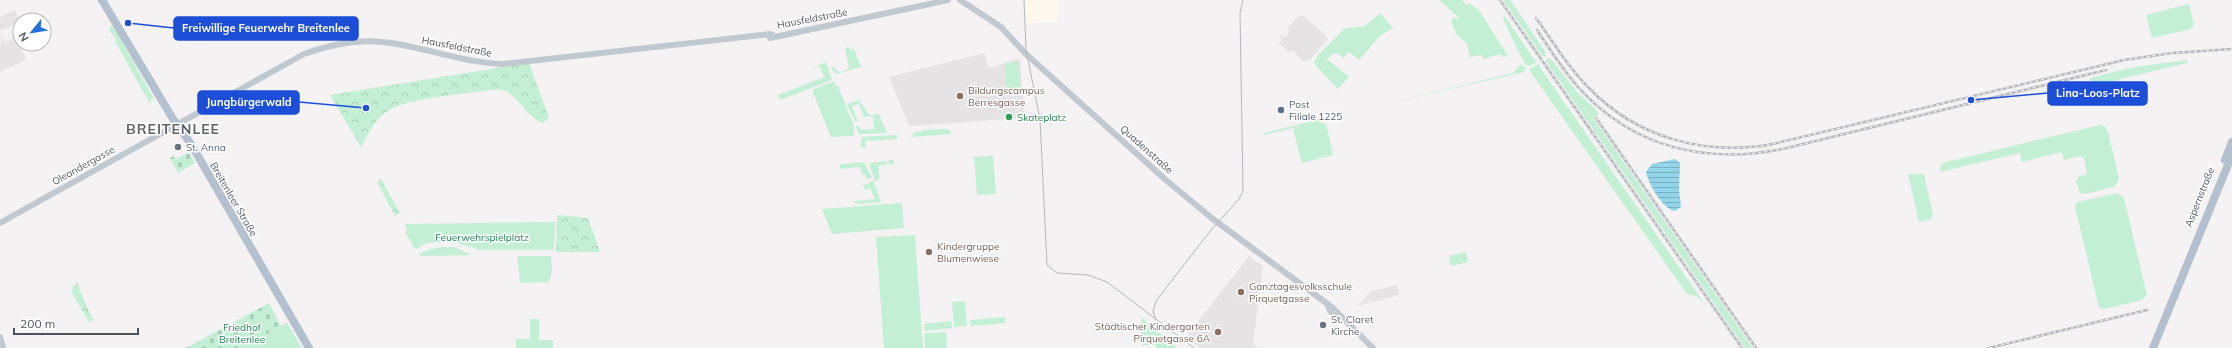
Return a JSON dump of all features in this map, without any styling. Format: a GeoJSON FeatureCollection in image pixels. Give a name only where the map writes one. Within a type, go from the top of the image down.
{"type":"FeatureCollection","features":[{"type":"Feature","properties":{"kind":"main road","name":"Breitenleer Straße"},"geometry":{"type":"LineString","coordinates":[[102,0],[176,125],[190,144],[309,348]]}},
{"type":"Feature","properties":{"kind":"main road","name":"Aspernstraße"},"geometry":{"type":"LineString","coordinates":[[2188,260],[2192,240],[2232,142]]}},
{"type":"Feature","properties":{"kind":"main road","name":"Aspernstraße"},"geometry":{"type":"LineString","coordinates":[[2153,348],[2232,155]]}},
{"type":"Feature","properties":{"kind":"street","name":"Hausfeldstraße"},"geometry":{"type":"LineString","coordinates":[[176,125],[304,54],[339,44],[382,42],[468,61],[503,64],[753,38],[771,34],[774,36],[948,0]]}},
{"type":"Feature","properties":{"kind":"street","name":"Quadenstraße"},"geometry":{"type":"LineString","coordinates":[[960,0],[1001,27],[1037,64],[1213,219],[1340,314],[1340,317],[1373,348]]}},
{"type":"Feature","properties":{"kind":"street","name":"Oleandergasse"},"geometry":{"type":"LineString","coordinates":[[0,223],[176,125]]}},
{"type":"Feature","properties":{"kind":"street"},"geometry":{"type":"LineString","coordinates":[[0,336],[3,348]]}},
{"type":"Feature","properties":{"kind":"shaded area"},"geometry":{"type":"Polygon","coordinates":[[[1025,0],[1058,0],[1058,22],[1026,23],[1025,0]]]}},
{"type":"Feature","properties":{"kind":"shaded area"},"geometry":{"type":"Polygon","coordinates":[[[15,10],[16,12],[12,12],[12,26],[0,31],[0,17],[15,10]]]}},
{"type":"Feature","properties":{"kind":"shaded area"},"geometry":{"type":"Polygon","coordinates":[[[1299,16],[1304,16],[1328,38],[1310,60],[1303,61],[1293,50],[1289,52],[1279,44],[1283,39],[1279,37],[1281,35],[1285,38],[1289,33],[1288,27],[1299,16]]]}},
{"type":"Feature","properties":{"kind":"shaded area"},"geometry":{"type":"Polygon","coordinates":[[[0,32],[5,42],[12,39],[12,52],[23,52],[26,60],[0,72],[0,44],[2,43],[0,32]]]}},
{"type":"Feature","properties":{"kind":"shaded area","name":"Bildungscampus Berresgasse"},"geometry":{"type":"Polygon","coordinates":[[[985,53],[988,68],[1020,59],[1025,118],[909,126],[889,77],[985,53]]]}},
{"type":"Feature","properties":{"kind":"shaded area","name":"Ganztagesvolksschule Pirquetgasse"},"geometry":{"type":"Polygon","coordinates":[[[1249,256],[1263,266],[1253,344],[1258,348],[1200,348],[1186,337],[1249,256]]]}},
{"type":"Feature","properties":{"kind":"shaded area"},"geometry":{"type":"Polygon","coordinates":[[[1397,285],[1400,295],[1358,306],[1371,291],[1397,285]]]}},
{"type":"Feature","properties":{"kind":"green space"},"geometry":{"type":"Polygon","coordinates":[[[1439,0],[1462,0],[1468,6],[1458,17],[1439,0]]]}},
{"type":"Feature","properties":{"kind":"green space"},"geometry":{"type":"Polygon","coordinates":[[[1503,0],[1510,0],[1545,51],[1545,56],[1543,57],[1503,0]]]}},
{"type":"Feature","properties":{"kind":"green space"},"geometry":{"type":"Polygon","coordinates":[[[1469,3],[1479,10],[1508,56],[1502,57],[1501,54],[1483,59],[1482,55],[1470,57],[1467,44],[1456,34],[1451,21],[1454,18],[1458,18],[1469,3]]]}},
{"type":"Feature","properties":{"kind":"green space"},"geometry":{"type":"Polygon","coordinates":[[[2189,4],[2194,26],[2191,27],[2191,29],[2152,38],[2146,15],[2189,4]]]}},
{"type":"Feature","properties":{"kind":"green space"},"geometry":{"type":"Polygon","coordinates":[[[1380,13],[1393,28],[1380,36],[1359,60],[1349,52],[1343,58],[1338,53],[1337,55],[1334,53],[1327,59],[1349,77],[1338,89],[1315,65],[1314,62],[1318,55],[1345,28],[1365,26],[1380,13]]]}},
{"type":"Feature","properties":{"kind":"green space"},"geometry":{"type":"Polygon","coordinates":[[[1504,15],[1537,62],[1530,66],[1526,65],[1503,19],[1504,15]]]}},
{"type":"Feature","properties":{"kind":"green space"},"geometry":{"type":"Polygon","coordinates":[[[110,26],[114,27],[155,101],[152,98],[150,104],[115,41],[117,40],[109,30],[110,26]]]}},
{"type":"Feature","properties":{"kind":"green space"},"geometry":{"type":"Polygon","coordinates":[[[849,47],[850,50],[854,49],[861,67],[836,74],[831,68],[833,67],[839,72],[849,68],[845,48],[849,47]]]}},
{"type":"Feature","properties":{"kind":"green space"},"geometry":{"type":"Polygon","coordinates":[[[1548,58],[1551,59],[1578,93],[1598,112],[1599,114],[1593,118],[1753,348],[1745,348],[1547,63],[1545,60],[1548,58]]]}},
{"type":"Feature","properties":{"kind":"green space"},"geometry":{"type":"Polygon","coordinates":[[[1016,59],[1018,60],[1021,92],[1007,93],[1005,63],[1014,62],[1016,59]]]}},
{"type":"Feature","properties":{"kind":"green space"},"geometry":{"type":"Polygon","coordinates":[[[2187,60],[2187,63],[2092,86],[2090,78],[2134,67],[2187,60]]]}},
{"type":"Feature","properties":{"kind":"green space"},"geometry":{"type":"Polygon","coordinates":[[[826,62],[832,80],[780,100],[778,95],[824,77],[820,67],[813,68],[826,62]]]}},
{"type":"Feature","properties":{"kind":"green space"},"geometry":{"type":"Polygon","coordinates":[[[529,63],[549,118],[542,123],[530,115],[516,99],[506,91],[499,89],[457,94],[408,103],[395,107],[382,115],[375,123],[361,147],[330,95],[529,63]]]}},
{"type":"Feature","properties":{"kind":"green space"},"geometry":{"type":"Polygon","coordinates":[[[1521,64],[1526,68],[1524,72],[1389,103],[1513,73],[1521,64]]]}},
{"type":"Feature","properties":{"kind":"green space"},"geometry":{"type":"Polygon","coordinates":[[[1539,64],[1704,303],[1696,296],[1687,294],[1532,74],[1529,69],[1539,64]]]}},
{"type":"Feature","properties":{"kind":"green space"},"geometry":{"type":"Polygon","coordinates":[[[834,81],[835,85],[838,86],[855,129],[853,132],[855,136],[831,137],[812,90],[834,81]]]}},
{"type":"Feature","properties":{"kind":"green space"},"geometry":{"type":"Polygon","coordinates":[[[859,100],[869,115],[879,114],[887,133],[859,134],[856,126],[859,126],[861,130],[874,129],[873,116],[864,117],[859,104],[852,106],[857,121],[855,122],[847,104],[859,100]]]}},
{"type":"Feature","properties":{"kind":"green space"},"geometry":{"type":"Polygon","coordinates":[[[1329,117],[1329,119],[1319,122],[1326,124],[1333,155],[1302,163],[1293,129],[1306,125],[1264,135],[1264,133],[1329,117]]]}},
{"type":"Feature","properties":{"kind":"green space"},"geometry":{"type":"Polygon","coordinates":[[[2100,125],[2104,126],[2108,132],[2119,179],[2114,187],[2085,194],[2080,193],[2076,182],[2078,177],[2087,174],[2084,158],[2081,156],[2064,160],[2062,152],[2022,162],[2020,153],[1940,172],[1941,165],[1946,162],[2100,125]]]}},
{"type":"Feature","properties":{"kind":"green space"},"geometry":{"type":"Polygon","coordinates":[[[922,130],[950,130],[951,134],[911,137],[915,132],[922,132],[922,130]]]}},
{"type":"Feature","properties":{"kind":"green space"},"geometry":{"type":"Polygon","coordinates":[[[897,135],[897,139],[865,141],[866,146],[862,148],[860,144],[862,141],[861,137],[897,135]]]}},
{"type":"Feature","properties":{"kind":"green space"},"geometry":{"type":"Polygon","coordinates":[[[189,152],[195,163],[178,173],[170,158],[174,156],[176,159],[189,152]]]}},
{"type":"Feature","properties":{"kind":"green space"},"geometry":{"type":"Polygon","coordinates":[[[993,156],[996,194],[977,195],[974,157],[993,156]]]}},
{"type":"Feature","properties":{"kind":"green space"},"geometry":{"type":"Polygon","coordinates":[[[889,160],[893,160],[894,164],[879,165],[879,180],[875,181],[869,163],[886,161],[886,163],[889,163],[889,160]]]}},
{"type":"Feature","properties":{"kind":"green space"},"geometry":{"type":"Polygon","coordinates":[[[864,162],[872,178],[866,179],[866,175],[862,175],[860,167],[840,169],[840,164],[864,162]]]}},
{"type":"Feature","properties":{"kind":"green space"},"geometry":{"type":"Polygon","coordinates":[[[1908,174],[1924,174],[1933,215],[1929,220],[1919,222],[1908,174]]]}},
{"type":"Feature","properties":{"kind":"green space"},"geometry":{"type":"Polygon","coordinates":[[[381,179],[400,213],[395,216],[377,182],[381,179]]]}},
{"type":"Feature","properties":{"kind":"green space"},"geometry":{"type":"Polygon","coordinates":[[[873,180],[881,202],[856,204],[854,201],[875,199],[870,188],[865,190],[863,184],[866,185],[873,180]]]}},
{"type":"Feature","properties":{"kind":"green space"},"geometry":{"type":"Polygon","coordinates":[[[2117,193],[2124,198],[2147,295],[2142,300],[2104,309],[2100,308],[2098,304],[2075,206],[2078,202],[2117,193]]]}},
{"type":"Feature","properties":{"kind":"green space"},"geometry":{"type":"Polygon","coordinates":[[[902,203],[904,228],[832,234],[822,209],[902,203]]]}},
{"type":"Feature","properties":{"kind":"green space"},"geometry":{"type":"Polygon","coordinates":[[[557,215],[588,218],[600,252],[556,252],[557,215]]]}},
{"type":"Feature","properties":{"kind":"green space","name":"Feuerwehrspielplatz"},"geometry":{"type":"Polygon","coordinates":[[[555,222],[554,250],[479,250],[455,242],[426,243],[417,249],[414,248],[405,232],[407,230],[405,226],[406,224],[555,222]]]}},
{"type":"Feature","properties":{"kind":"green space"},"geometry":{"type":"Polygon","coordinates":[[[915,235],[923,348],[884,348],[876,237],[915,235]]]}},
{"type":"Feature","properties":{"kind":"green space"},"geometry":{"type":"Polygon","coordinates":[[[454,247],[471,255],[420,256],[419,254],[430,249],[454,247]]]}},
{"type":"Feature","properties":{"kind":"green space"},"geometry":{"type":"Polygon","coordinates":[[[1466,252],[1468,262],[1451,266],[1449,256],[1466,252]]]}},
{"type":"Feature","properties":{"kind":"green space"},"geometry":{"type":"Polygon","coordinates":[[[517,256],[551,256],[552,272],[549,282],[520,283],[517,256]]]}},
{"type":"Feature","properties":{"kind":"green space"},"geometry":{"type":"Polygon","coordinates":[[[78,283],[93,320],[89,322],[72,293],[73,286],[78,283]]]}},
{"type":"Feature","properties":{"kind":"green space"},"geometry":{"type":"Polygon","coordinates":[[[965,301],[967,326],[954,327],[952,302],[965,301]]]}},
{"type":"Feature","properties":{"kind":"green space","name":"Friedhof Breitenlee"},"geometry":{"type":"Polygon","coordinates":[[[269,303],[281,326],[240,348],[186,348],[269,303]]]}},
{"type":"Feature","properties":{"kind":"green space"},"geometry":{"type":"Polygon","coordinates":[[[1005,317],[1005,323],[971,326],[970,320],[1005,317]]]}},
{"type":"Feature","properties":{"kind":"green space"},"geometry":{"type":"Polygon","coordinates":[[[1141,317],[1177,348],[1156,348],[1156,345],[1142,345],[1141,317]]]}},
{"type":"Feature","properties":{"kind":"green space"},"geometry":{"type":"Polygon","coordinates":[[[530,319],[539,319],[539,340],[553,340],[553,348],[516,348],[516,339],[530,339],[530,319]]]}},
{"type":"Feature","properties":{"kind":"green space"},"geometry":{"type":"Polygon","coordinates":[[[951,321],[952,328],[925,331],[924,324],[951,321]]]}},
{"type":"Feature","properties":{"kind":"green space"},"geometry":{"type":"Polygon","coordinates":[[[287,323],[302,348],[240,348],[287,323]]]}},
{"type":"Feature","properties":{"kind":"green space"},"geometry":{"type":"Polygon","coordinates":[[[946,332],[947,348],[925,348],[924,333],[946,332]]]}},
{"type":"Feature","properties":{"kind":"water"},"geometry":{"type":"Polygon","coordinates":[[[1675,159],[1680,163],[1679,189],[1681,207],[1675,211],[1670,209],[1661,201],[1653,189],[1646,172],[1652,164],[1675,159]]]}},
{"type":"Feature","properties":{"kind":"tram line"},"geometry":{"type":"LineString","coordinates":[[1024,0],[1026,50],[1040,119],[1047,265],[1057,273],[1088,275],[1107,282],[1194,348]]}},
{"type":"Feature","properties":{"kind":"tram line"},"geometry":{"type":"LineString","coordinates":[[1156,320],[1153,311],[1156,301],[1211,230],[1239,199],[1243,191],[1240,13],[1243,0]]}},
{"type":"Feature","properties":{"kind":"railway"},"geometry":{"type":"LineString","coordinates":[[1500,0],[1742,348]]}},
{"type":"Feature","properties":{"kind":"railway"},"geometry":{"type":"LineString","coordinates":[[1536,18],[1574,72],[1608,106],[1629,120],[1674,140],[1698,145],[1723,147],[1748,147],[1773,144],[2124,60],[2172,53],[2232,49]]}},
{"type":"Feature","properties":{"kind":"railway"},"geometry":{"type":"LineString","coordinates":[[1537,30],[1572,80],[1600,108],[1623,125],[1648,138],[1674,147],[1701,153],[1758,153],[1787,148],[2106,70]]}},
{"type":"Feature","properties":{"kind":"railway"},"geometry":{"type":"LineString","coordinates":[[1596,118],[1756,348]]}},
{"type":"Feature","properties":{"kind":"railway"},"geometry":{"type":"LineString","coordinates":[[1989,348],[2147,310]]}},
{"type":"Feature","properties":{"kind":"place","name":"Freiwillige Feuerwehr Breitenlee"},"geometry":{"type":"Point","coordinates":[128,23]}},
{"type":"Feature","properties":{"kind":"place","name":"Bildungscampus Berresgasse"},"geometry":{"type":"Point","coordinates":[960,96]}},
{"type":"Feature","properties":{"kind":"place","name":"Lina-Loos-Platz"},"geometry":{"type":"Point","coordinates":[1971,100]}},
{"type":"Feature","properties":{"kind":"place","name":"Jungbürgerwald"},"geometry":{"type":"Point","coordinates":[366,108]}},
{"type":"Feature","properties":{"kind":"place","name":"Post Filiale 1225"},"geometry":{"type":"Point","coordinates":[1281,110]}},
{"type":"Feature","properties":{"kind":"place","name":"Skateplatz"},"geometry":{"type":"Point","coordinates":[1009,117]}},
{"type":"Feature","properties":{"kind":"place","name":"St. Anna"},"geometry":{"type":"Point","coordinates":[178,147]}},
{"type":"Feature","properties":{"kind":"place","name":"Kindergruppe Blumenwiese"},"geometry":{"type":"Point","coordinates":[929,252]}},
{"type":"Feature","properties":{"kind":"place","name":"Ganztagesvolksschule Pirquetgasse"},"geometry":{"type":"Point","coordinates":[1241,292]}},
{"type":"Feature","properties":{"kind":"place","name":"St. Claret Kirche"},"geometry":{"type":"Point","coordinates":[1323,325]}},
{"type":"Feature","properties":{"kind":"place","name":"Städtischer Kindergarten Pirquetgasse 6A"},"geometry":{"type":"Point","coordinates":[1218,332]}},
{"type":"Feature","properties":{"kind":"district","name":"BREITENLEE"},"geometry":{"type":"Point","coordinates":[173,129]}}]}
